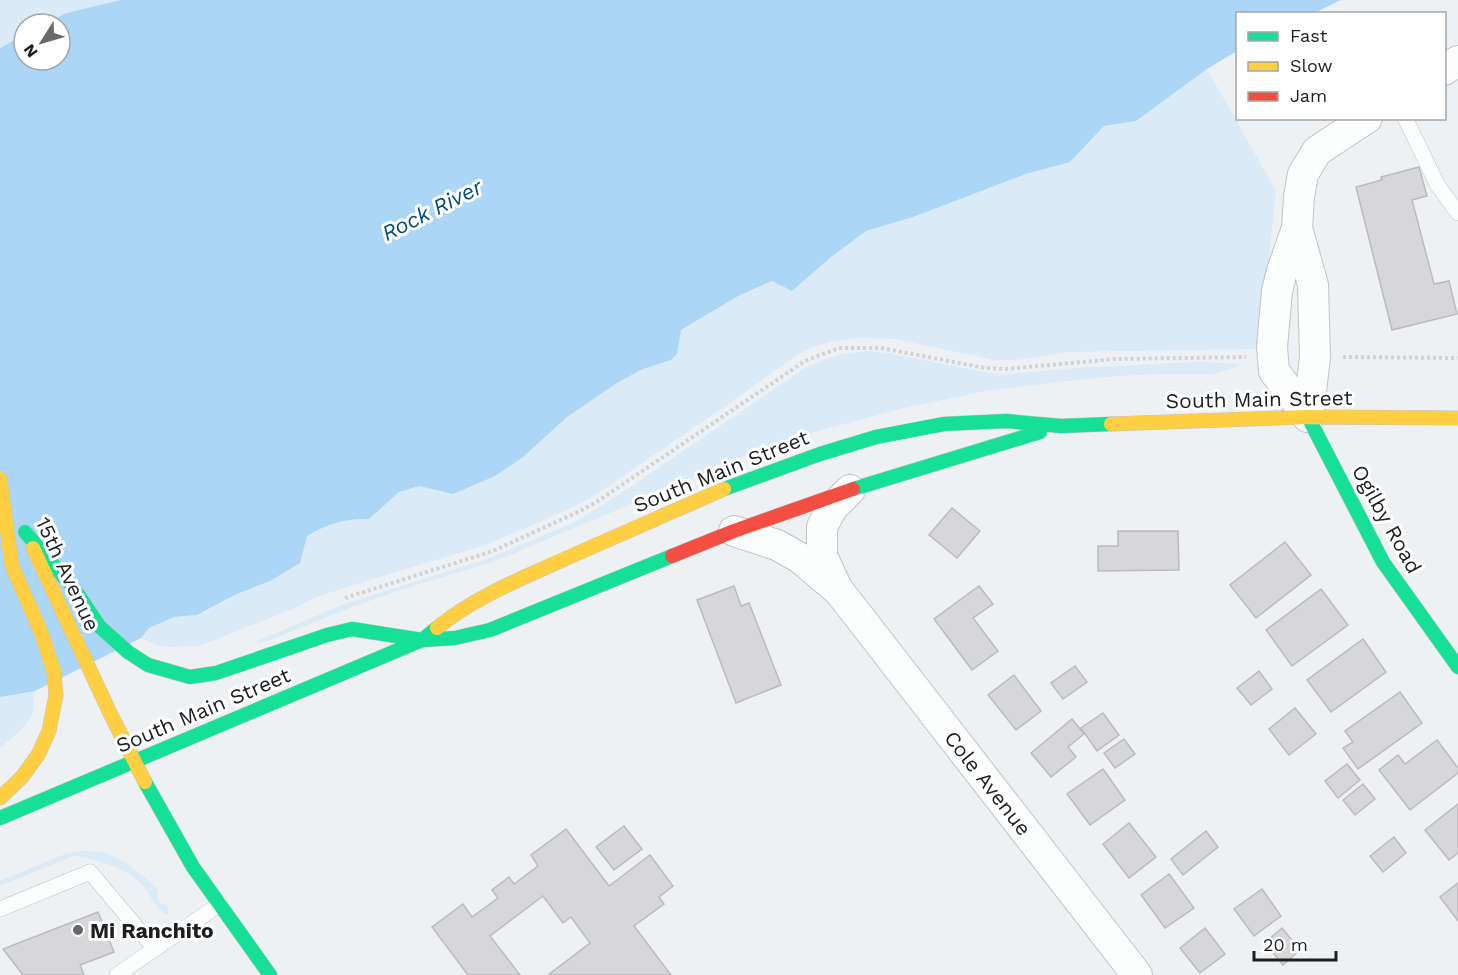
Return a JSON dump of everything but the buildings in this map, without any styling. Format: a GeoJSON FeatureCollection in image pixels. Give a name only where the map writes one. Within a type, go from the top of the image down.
{"type":"FeatureCollection","features":[{"type":"Feature","properties":{"kind":"main road","name":"South Main Street"},"geometry":{"type":"LineString","coordinates":[[0,818],[422,640],[445,621],[483,598],[533,573],[729,488],[876,436],[944,424],[1006,421],[1061,426],[1308,417],[1458,418]]}},
{"type":"Feature","properties":{"kind":"main road","name":"Ogilby Road"},"geometry":{"type":"LineString","coordinates":[[1308,417],[1383,562],[1458,666]]}},
{"type":"Feature","properties":{"kind":"main road","name":"South Main Street"},"geometry":{"type":"LineString","coordinates":[[422,640],[455,638],[490,630],[734,531],[850,490],[1061,426]]}},
{"type":"Feature","properties":{"kind":"main road"},"geometry":{"type":"LineString","coordinates":[[0,479],[12,566],[41,632],[54,672],[56,694],[49,730],[38,755],[22,777],[0,798]]}},
{"type":"Feature","properties":{"kind":"main road","name":"15th Avenue"},"geometry":{"type":"LineString","coordinates":[[0,479],[134,762],[193,867],[270,975]]}},
{"type":"Feature","properties":{"kind":"main road"},"geometry":{"type":"LineString","coordinates":[[25,532],[75,590],[99,626],[128,652],[159,669],[190,677],[216,673],[327,635],[352,629],[422,640]]}},
{"type":"Feature","properties":{"kind":"street"},"geometry":{"type":"LineString","coordinates":[[1308,417],[1274,371],[1272,347],[1277,291],[1297,228],[1303,174],[1317,151],[1364,120]]}},
{"type":"Feature","properties":{"kind":"street"},"geometry":{"type":"LineString","coordinates":[[1297,228],[1313,285],[1315,357],[1308,417]]}},
{"type":"Feature","properties":{"kind":"street","name":"Cole Avenue"},"geometry":{"type":"LineString","coordinates":[[850,490],[832,508],[822,527],[822,556],[839,591],[1137,975]]}},
{"type":"Feature","properties":{"kind":"street","name":"Cole Avenue"},"geometry":{"type":"LineString","coordinates":[[734,531],[774,543],[792,553],[839,591]]}},
{"type":"Feature","properties":{"kind":"lane"},"geometry":{"type":"LineString","coordinates":[[1406,120],[1438,186],[1458,213]]}},
{"type":"Feature","properties":{"kind":"lane"},"geometry":{"type":"LineString","coordinates":[[0,909],[90,872],[155,949]]}},
{"type":"Feature","properties":{"kind":"lane"},"geometry":{"type":"LineString","coordinates":[[117,975],[220,904]]}},
{"type":"Feature","properties":{"kind":"path"},"geometry":{"type":"LineString","coordinates":[[1345,357],[1458,358]]}},
{"type":"Feature","properties":{"kind":"shaded area"},"geometry":{"type":"Polygon","coordinates":[[[0,0],[121,0],[70,12],[12,12],[12,42],[0,48],[0,0]]]}},
{"type":"Feature","properties":{"kind":"shaded area"},"geometry":{"type":"Polygon","coordinates":[[[1207,69],[1276,191],[1261,338],[1255,349],[1067,352],[1017,360],[995,360],[894,339],[861,338],[830,342],[797,355],[597,494],[524,529],[485,545],[314,598],[293,609],[198,646],[156,645],[141,638],[149,628],[160,623],[174,617],[197,615],[237,594],[270,581],[299,563],[307,536],[344,521],[369,519],[399,492],[419,486],[453,494],[522,458],[567,417],[617,383],[643,369],[671,360],[677,354],[680,331],[738,296],[772,281],[792,291],[831,257],[866,231],[913,217],[1026,174],[1070,162],[1104,126],[1136,121],[1207,69]]]}},
{"type":"Feature","properties":{"kind":"shaded area"},"geometry":{"type":"Polygon","coordinates":[[[868,351],[1001,375],[1075,368],[1199,362],[1241,364],[1213,374],[1119,376],[986,391],[904,408],[811,433],[721,464],[493,562],[410,587],[268,641],[257,643],[257,641],[344,604],[487,559],[577,521],[805,368],[835,356],[868,351]]]}},
{"type":"Feature","properties":{"kind":"shaded area"},"geometry":{"type":"Polygon","coordinates":[[[35,691],[32,716],[20,731],[0,748],[0,695],[35,691]]]}},
{"type":"Feature","properties":{"kind":"shaded area"},"geometry":{"type":"Polygon","coordinates":[[[82,851],[109,854],[131,867],[158,889],[156,896],[162,905],[165,903],[168,914],[158,907],[142,885],[128,873],[110,865],[74,856],[0,886],[0,881],[7,878],[65,854],[82,851]]]}},
{"type":"Feature","properties":{"kind":"water","name":"Rock River"},"geometry":{"type":"Polygon","coordinates":[[[121,0],[1341,0],[1316,12],[1236,12],[1236,52],[1207,69],[1136,121],[1104,126],[1070,162],[1026,174],[913,217],[866,231],[831,257],[792,291],[772,281],[738,296],[681,330],[677,354],[671,360],[643,369],[617,383],[567,417],[522,458],[495,476],[453,494],[419,486],[399,492],[369,519],[337,523],[307,536],[300,563],[270,581],[237,594],[197,615],[174,617],[149,628],[141,638],[35,691],[0,697],[0,48],[12,42],[12,72],[72,72],[70,12],[121,0]]]}},
{"type":"Feature","properties":{"kind":"traffic: fast"},"geometry":{"type":"LineString","coordinates":[[1308,417],[1383,562],[1458,667]]}},
{"type":"Feature","properties":{"kind":"traffic: fast"},"geometry":{"type":"LineString","coordinates":[[724,489],[820,454],[876,437],[944,424],[1006,421],[1061,426],[1111,424]]}},
{"type":"Feature","properties":{"kind":"traffic: fast"},"geometry":{"type":"LineString","coordinates":[[853,489],[1040,432]]}},
{"type":"Feature","properties":{"kind":"traffic: fast"},"geometry":{"type":"LineString","coordinates":[[25,532],[75,590],[99,626],[128,652],[148,665],[190,677],[216,673],[327,635],[352,629],[422,640],[455,638],[490,630],[672,556]]}},
{"type":"Feature","properties":{"kind":"traffic: fast"},"geometry":{"type":"LineString","coordinates":[[0,818],[422,640],[437,628]]}},
{"type":"Feature","properties":{"kind":"traffic: fast"},"geometry":{"type":"LineString","coordinates":[[145,782],[193,867],[270,975]]}},
{"type":"Feature","properties":{"kind":"traffic: slow"},"geometry":{"type":"LineString","coordinates":[[1111,424],[1308,417],[1458,418]]}},
{"type":"Feature","properties":{"kind":"traffic: slow"},"geometry":{"type":"LineString","coordinates":[[0,479],[12,566],[41,632],[54,672],[56,695],[49,731],[38,755],[22,777],[0,798]]}},
{"type":"Feature","properties":{"kind":"traffic: slow"},"geometry":{"type":"LineString","coordinates":[[437,628],[467,607],[500,589],[724,489]]}},
{"type":"Feature","properties":{"kind":"traffic: slow"},"geometry":{"type":"LineString","coordinates":[[33,548],[145,782]]}},
{"type":"Feature","properties":{"kind":"traffic: jam"},"geometry":{"type":"LineString","coordinates":[[672,556],[734,531],[853,489]]}},
{"type":"Feature","properties":{"kind":"place","name":"Mi Ranchito"},"geometry":{"type":"Point","coordinates":[78,930]}}]}
